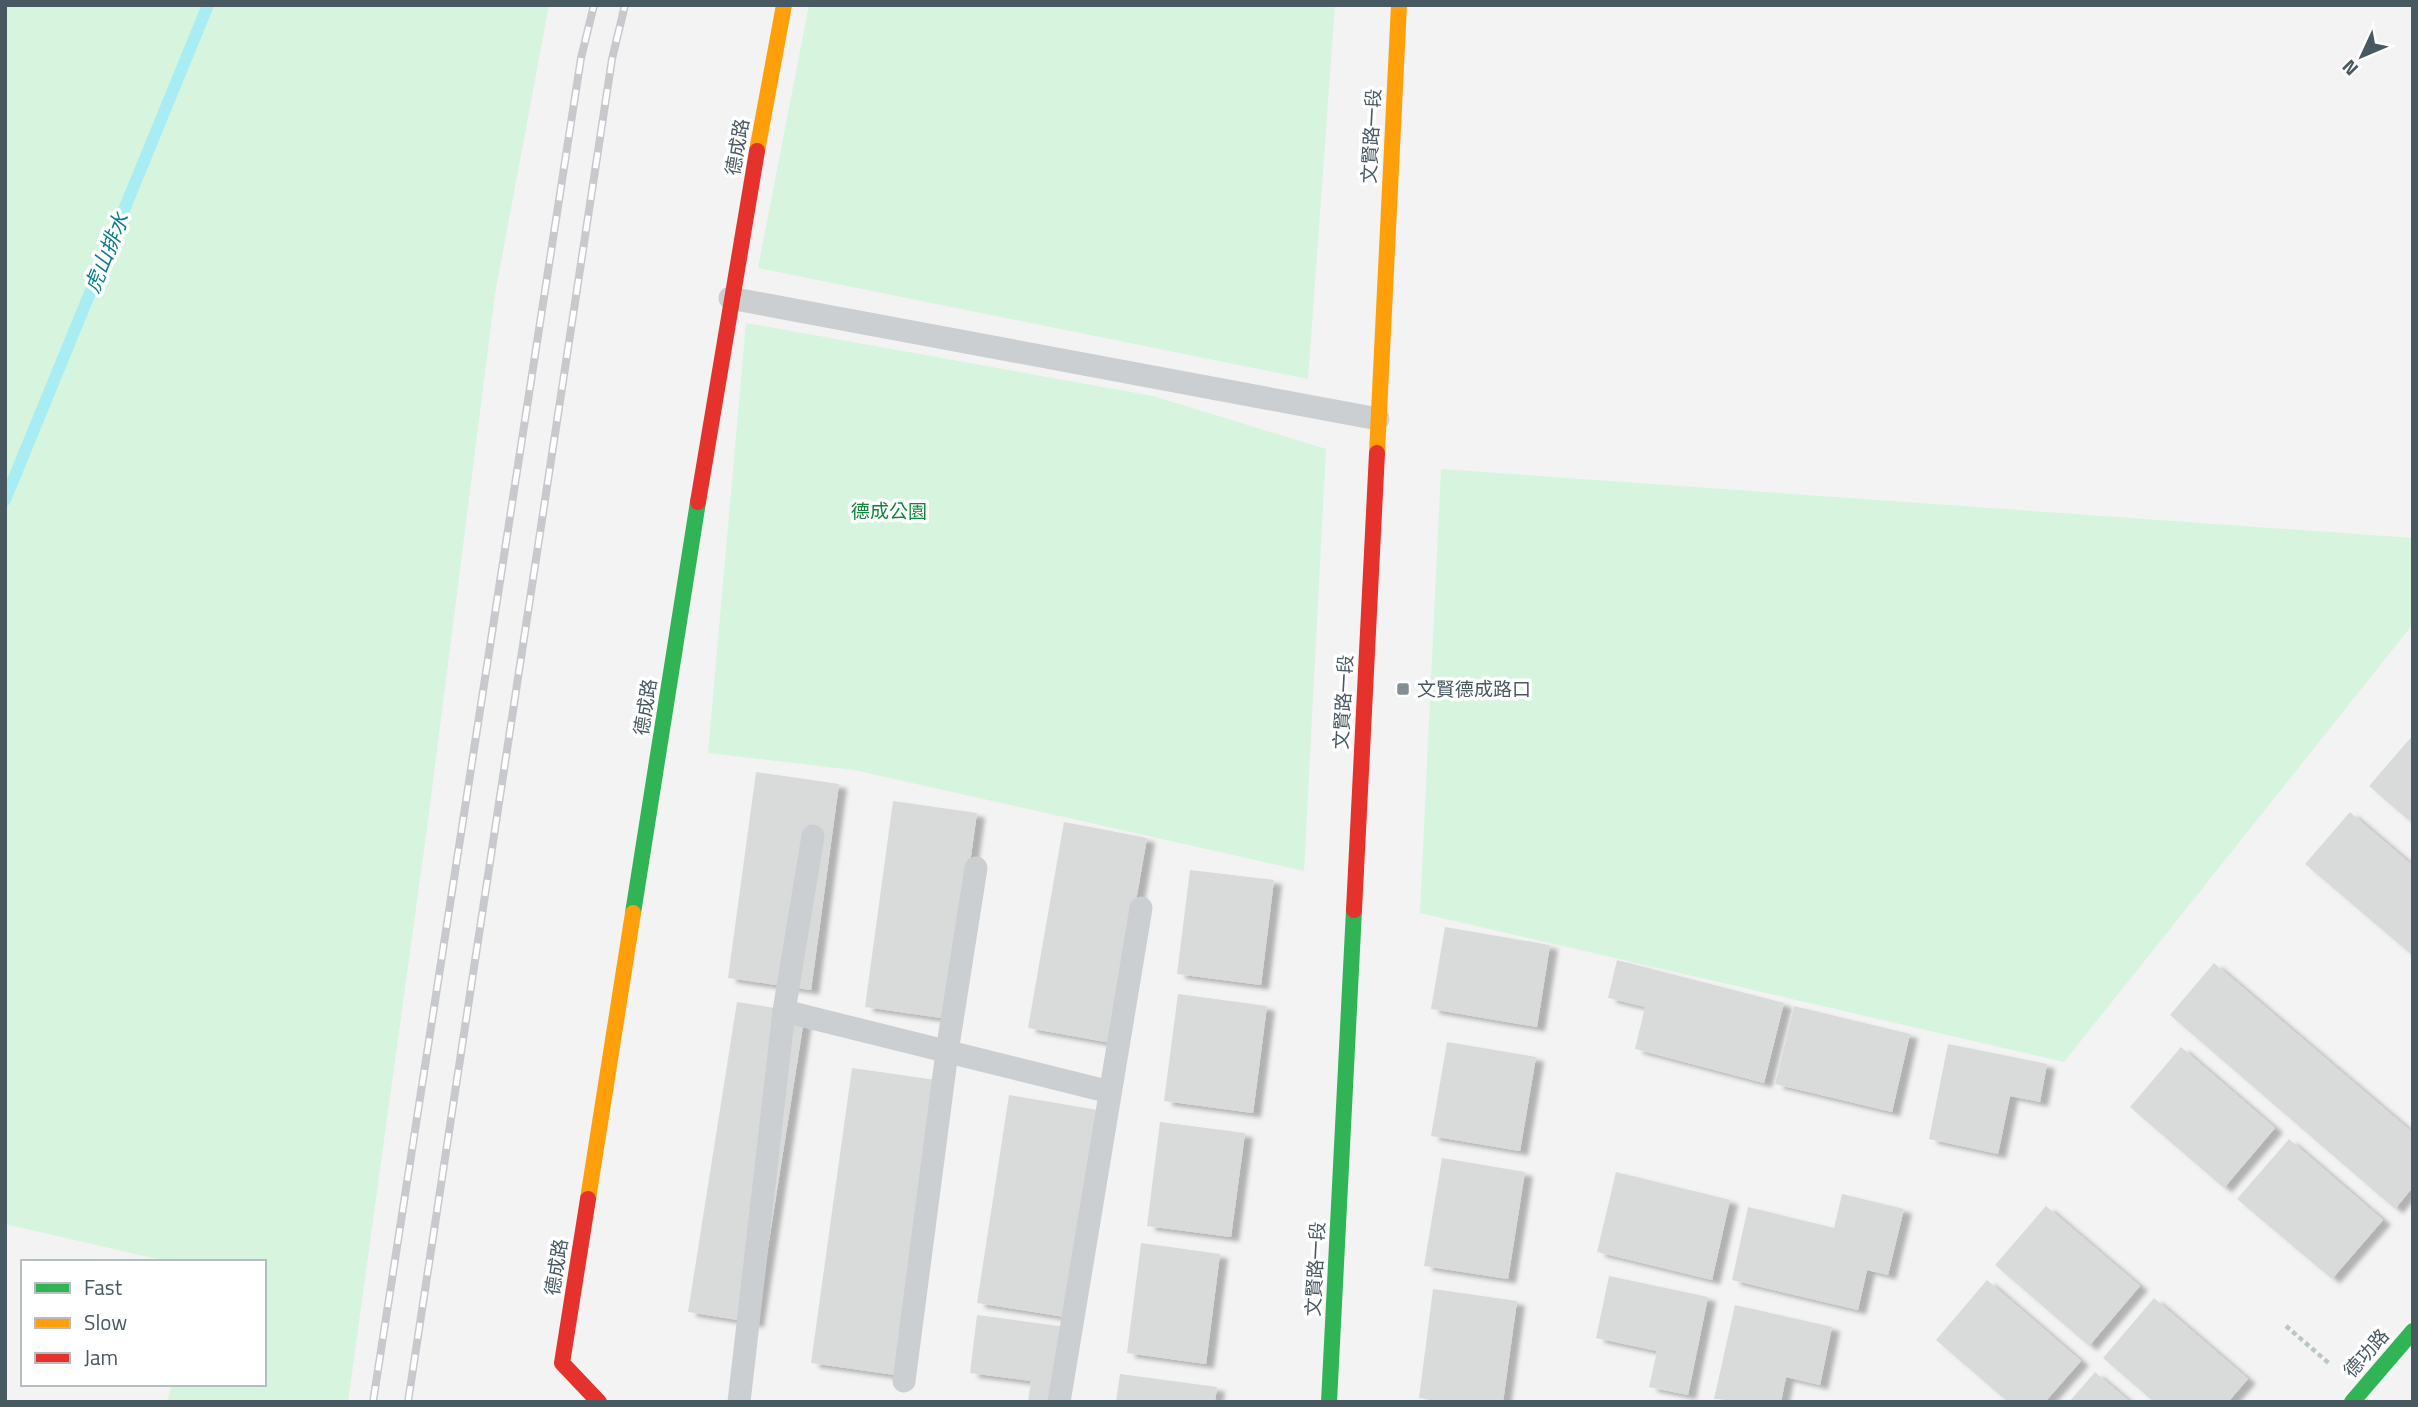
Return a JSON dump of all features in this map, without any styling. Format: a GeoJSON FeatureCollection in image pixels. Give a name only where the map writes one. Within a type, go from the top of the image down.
{"type":"FeatureCollection","features":[{"type":"Feature","properties":{"kind":"street","name":"德成路"},"geometry":{"type":"LineString","coordinates":[[599,1402],[562,1363],[730,298],[784,5]]}},
{"type":"Feature","properties":{"kind":"street","name":"文賢路一段"},"geometry":{"type":"LineString","coordinates":[[1329,1402],[1399,5]]}},
{"type":"Feature","properties":{"kind":"street","name":"德功路"},"geometry":{"type":"LineString","coordinates":[[2357,1396],[2413,1331]]}},
{"type":"Feature","properties":{"kind":"lane"},"geometry":{"type":"LineString","coordinates":[[730,298],[1378,419]]}},
{"type":"Feature","properties":{"kind":"lane"},"geometry":{"type":"LineString","coordinates":[[739,1402],[784,1012],[813,836]]}},
{"type":"Feature","properties":{"kind":"lane"},"geometry":{"type":"LineString","coordinates":[[904,1381],[947,1052],[976,868]]}},
{"type":"Feature","properties":{"kind":"lane"},"geometry":{"type":"LineString","coordinates":[[1059,1402],[1141,908]]}},
{"type":"Feature","properties":{"kind":"lane"},"geometry":{"type":"LineString","coordinates":[[784,1012],[1110,1092]]}},
{"type":"Feature","properties":{"kind":"path"},"geometry":{"type":"LineString","coordinates":[[2286,1326],[2357,1396]]}},
{"type":"Feature","properties":{"kind":"green space"},"geometry":{"type":"Polygon","coordinates":[[[5,5],[549,5],[495,294],[428,821],[348,1402],[167,1402],[171,1386],[266,1386],[266,1260],[161,1260],[5,1224],[5,5]]]}},
{"type":"Feature","properties":{"kind":"green space"},"geometry":{"type":"Polygon","coordinates":[[[809,5],[1335,5],[1308,379],[758,268],[809,5]]]}},
{"type":"Feature","properties":{"kind":"green space","name":"德成公園"},"geometry":{"type":"Polygon","coordinates":[[[746,323],[1153,396],[1326,449],[1304,871],[854,770],[708,753],[746,323]]]}},
{"type":"Feature","properties":{"kind":"green space"},"geometry":{"type":"Polygon","coordinates":[[[1441,469],[2413,538],[2413,624],[2064,1062],[1420,913],[1441,469]]]}},
{"type":"Feature","properties":{"kind":"building"},"geometry":{"type":"Polygon","coordinates":[[[2413,735],[2413,824],[2369,786],[2413,735]]]}},
{"type":"Feature","properties":{"kind":"building"},"geometry":{"type":"Polygon","coordinates":[[[756,772],[839,784],[811,990],[728,978],[756,772]]]}},
{"type":"Feature","properties":{"kind":"building"},"geometry":{"type":"Polygon","coordinates":[[[893,801],[977,813],[948,1019],[865,1007],[893,801]]]}},
{"type":"Feature","properties":{"kind":"building"},"geometry":{"type":"Polygon","coordinates":[[[2350,812],[2413,866],[2413,956],[2305,864],[2350,812]]]}},
{"type":"Feature","properties":{"kind":"building"},"geometry":{"type":"Polygon","coordinates":[[[1064,822],[1147,838],[1111,1043],[1028,1028],[1064,822]]]}},
{"type":"Feature","properties":{"kind":"building"},"geometry":{"type":"Polygon","coordinates":[[[1190,870],[1274,880],[1261,985],[1177,974],[1190,870]]]}},
{"type":"Feature","properties":{"kind":"building"},"geometry":{"type":"Polygon","coordinates":[[[1445,927],[1550,945],[1537,1027],[1431,1009],[1445,927]]]}},
{"type":"Feature","properties":{"kind":"building"},"geometry":{"type":"Polygon","coordinates":[[[1617,960],[1784,1003],[1764,1083],[1635,1049],[1645,1007],[1608,998],[1617,960]]]}},
{"type":"Feature","properties":{"kind":"building"},"geometry":{"type":"Polygon","coordinates":[[[2214,963],[2413,1133],[2413,1187],[2395,1209],[2170,1015],[2214,963]]]}},
{"type":"Feature","properties":{"kind":"building"},"geometry":{"type":"Polygon","coordinates":[[[1178,994],[1267,1006],[1253,1113],[1164,1101],[1178,994]]]}},
{"type":"Feature","properties":{"kind":"building"},"geometry":{"type":"Polygon","coordinates":[[[737,1002],[805,1013],[756,1323],[688,1312],[737,1002]]]}},
{"type":"Feature","properties":{"kind":"building"},"geometry":{"type":"Polygon","coordinates":[[[1794,1006],[1910,1034],[1892,1112],[1775,1084],[1794,1006]]]}},
{"type":"Feature","properties":{"kind":"building"},"geometry":{"type":"Polygon","coordinates":[[[1447,1042],[1536,1057],[1520,1151],[1431,1136],[1447,1042]]]}},
{"type":"Feature","properties":{"kind":"building"},"geometry":{"type":"Polygon","coordinates":[[[1948,1044],[2047,1064],[2040,1102],[2010,1096],[1998,1154],[1929,1139],[1948,1044]]]}},
{"type":"Feature","properties":{"kind":"building"},"geometry":{"type":"Polygon","coordinates":[[[2181,1047],[2275,1128],[2224,1188],[2130,1107],[2181,1047]]]}},
{"type":"Feature","properties":{"kind":"building"},"geometry":{"type":"Polygon","coordinates":[[[852,1068],[936,1080],[895,1375],[811,1363],[852,1068]]]}},
{"type":"Feature","properties":{"kind":"building"},"geometry":{"type":"Polygon","coordinates":[[[1009,1095],[1103,1111],[1071,1318],[977,1303],[1009,1095]]]}},
{"type":"Feature","properties":{"kind":"building"},"geometry":{"type":"Polygon","coordinates":[[[1160,1122],[1245,1133],[1231,1237],[1147,1226],[1160,1122]]]}},
{"type":"Feature","properties":{"kind":"building"},"geometry":{"type":"Polygon","coordinates":[[[2289,1139],[2383,1220],[2332,1279],[2237,1199],[2289,1139]]]}},
{"type":"Feature","properties":{"kind":"building"},"geometry":{"type":"Polygon","coordinates":[[[1442,1158],[1525,1172],[1508,1279],[1424,1266],[1442,1158]]]}},
{"type":"Feature","properties":{"kind":"building"},"geometry":{"type":"Polygon","coordinates":[[[1616,1172],[1730,1200],[1712,1280],[1597,1252],[1616,1172]]]}},
{"type":"Feature","properties":{"kind":"building"},"geometry":{"type":"Polygon","coordinates":[[[1842,1194],[1904,1209],[1888,1275],[1867,1270],[1858,1310],[1732,1280],[1748,1207],[1834,1228],[1842,1194]]]}},
{"type":"Feature","properties":{"kind":"building"},"geometry":{"type":"Polygon","coordinates":[[[2046,1206],[2140,1286],[2089,1346],[1995,1265],[2046,1206]]]}},
{"type":"Feature","properties":{"kind":"building"},"geometry":{"type":"Polygon","coordinates":[[[1141,1243],[1220,1254],[1206,1364],[1127,1353],[1141,1243]]]}},
{"type":"Feature","properties":{"kind":"building"},"geometry":{"type":"Polygon","coordinates":[[[1609,1276],[1708,1297],[1688,1395],[1649,1387],[1657,1351],[1596,1338],[1609,1276]]]}},
{"type":"Feature","properties":{"kind":"building"},"geometry":{"type":"Polygon","coordinates":[[[1987,1280],[2081,1361],[2045,1402],[2008,1402],[1936,1340],[1987,1280]]]}},
{"type":"Feature","properties":{"kind":"building"},"geometry":{"type":"Polygon","coordinates":[[[1433,1289],[1517,1301],[1503,1402],[1447,1402],[1419,1398],[1433,1289]]]}},
{"type":"Feature","properties":{"kind":"building"},"geometry":{"type":"Polygon","coordinates":[[[2154,1298],[2248,1379],[2228,1402],[2154,1402],[2103,1358],[2154,1298]]]}},
{"type":"Feature","properties":{"kind":"building"},"geometry":{"type":"Polygon","coordinates":[[[1735,1305],[1832,1327],[1820,1385],[1786,1377],[1781,1402],[1714,1399],[1735,1305]]]}},
{"type":"Feature","properties":{"kind":"building"},"geometry":{"type":"Polygon","coordinates":[[[977,1315],[1066,1327],[1057,1402],[1028,1402],[1031,1381],[970,1373],[977,1315]]]}},
{"type":"Feature","properties":{"kind":"building"},"geometry":{"type":"Polygon","coordinates":[[[2095,1372],[2130,1402],[2069,1402],[2095,1372]]]}},
{"type":"Feature","properties":{"kind":"building"},"geometry":{"type":"Polygon","coordinates":[[[1120,1374],[1217,1387],[1215,1402],[1116,1402],[1120,1374]]]}},
{"type":"Feature","properties":{"kind":"waterway","name":"虎山排水"},"geometry":{"type":"LineString","coordinates":[[5,500],[208,5]]}},
{"type":"Feature","properties":{"kind":"railway"},"geometry":{"type":"LineString","coordinates":[[373,1402],[581,58],[594,5]]}},
{"type":"Feature","properties":{"kind":"railway"},"geometry":{"type":"LineString","coordinates":[[408,1402],[612,59],[625,5]]}},
{"type":"Feature","properties":{"kind":"traffic: fast"},"geometry":{"type":"LineString","coordinates":[[633,913],[698,502]]}},
{"type":"Feature","properties":{"kind":"traffic: fast"},"geometry":{"type":"LineString","coordinates":[[1329,1402],[1354,910]]}},
{"type":"Feature","properties":{"kind":"traffic: fast"},"geometry":{"type":"LineString","coordinates":[[2352,1402],[2413,1331]]}},
{"type":"Feature","properties":{"kind":"traffic: slow"},"geometry":{"type":"LineString","coordinates":[[757,151],[784,5]]}},
{"type":"Feature","properties":{"kind":"traffic: slow"},"geometry":{"type":"LineString","coordinates":[[1377,453],[1399,5]]}},
{"type":"Feature","properties":{"kind":"traffic: slow"},"geometry":{"type":"LineString","coordinates":[[588,1199],[633,913]]}},
{"type":"Feature","properties":{"kind":"traffic: jam"},"geometry":{"type":"LineString","coordinates":[[698,502],[757,151]]}},
{"type":"Feature","properties":{"kind":"traffic: jam"},"geometry":{"type":"LineString","coordinates":[[1354,910],[1377,453]]}},
{"type":"Feature","properties":{"kind":"traffic: jam"},"geometry":{"type":"LineString","coordinates":[[588,1199],[562,1363],[599,1402]]}},
{"type":"Feature","properties":{"kind":"place","name":"文賢德成路口"},"geometry":{"type":"Point","coordinates":[1403,689]}}]}
